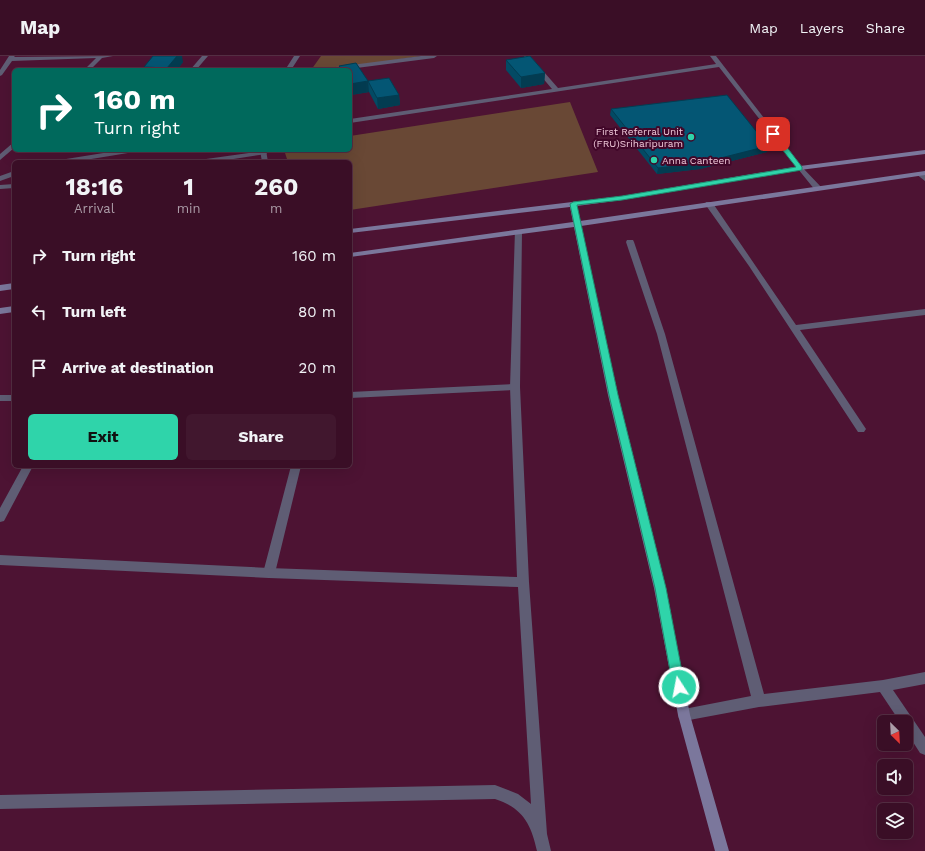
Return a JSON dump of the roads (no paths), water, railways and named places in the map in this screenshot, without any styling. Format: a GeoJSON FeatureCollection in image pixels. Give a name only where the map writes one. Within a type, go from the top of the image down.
{"type":"FeatureCollection","features":[{"type":"Feature","properties":{"kind":"main road"},"geometry":{"type":"LineString","coordinates":[[352,232],[622,198],[800,168],[925,152]]}},
{"type":"Feature","properties":{"kind":"main road"},"geometry":{"type":"LineString","coordinates":[[352,255],[578,224],[818,188],[923,175]]}},
{"type":"Feature","properties":{"kind":"main road"},"geometry":{"type":"LineString","coordinates":[[573,204],[613,395],[660,588],[684,715],[722,851]]}},
{"type":"Feature","properties":{"kind":"main road"},"geometry":{"type":"LineString","coordinates":[[0,288],[12,286]]}},
{"type":"Feature","properties":{"kind":"main road"},"geometry":{"type":"LineString","coordinates":[[0,311],[12,309]]}},
{"type":"Feature","properties":{"kind":"street"},"geometry":{"type":"LineString","coordinates":[[0,74],[11,58],[110,56]]}},
{"type":"Feature","properties":{"kind":"street"},"geometry":{"type":"LineString","coordinates":[[196,68],[205,56]]}},
{"type":"Feature","properties":{"kind":"street"},"geometry":{"type":"LineString","coordinates":[[289,68],[297,56]]}},
{"type":"Feature","properties":{"kind":"street"},"geometry":{"type":"LineString","coordinates":[[343,68],[434,56]]}},
{"type":"Feature","properties":{"kind":"street"},"geometry":{"type":"LineString","coordinates":[[527,56],[557,90]]}},
{"type":"Feature","properties":{"kind":"street"},"geometry":{"type":"LineString","coordinates":[[713,56],[800,168],[818,188]]}},
{"type":"Feature","properties":{"kind":"street"},"geometry":{"type":"LineString","coordinates":[[89,68],[100,57]]}},
{"type":"Feature","properties":{"kind":"street"},"geometry":{"type":"LineString","coordinates":[[352,121],[720,65]]}},
{"type":"Feature","properties":{"kind":"street"},"geometry":{"type":"LineString","coordinates":[[0,158],[12,146]]}},
{"type":"Feature","properties":{"kind":"street"},"geometry":{"type":"LineString","coordinates":[[72,160],[120,152]]}},
{"type":"Feature","properties":{"kind":"street"},"geometry":{"type":"LineString","coordinates":[[229,160],[263,152]]}},
{"type":"Feature","properties":{"kind":"street"},"geometry":{"type":"LineString","coordinates":[[0,180],[12,174]]}},
{"type":"Feature","properties":{"kind":"street"},"geometry":{"type":"LineString","coordinates":[[0,188],[12,186]]}},
{"type":"Feature","properties":{"kind":"street"},"geometry":{"type":"LineString","coordinates":[[709,204],[752,265],[861,429]]}},
{"type":"Feature","properties":{"kind":"street"},"geometry":{"type":"LineString","coordinates":[[518,232],[515,387],[523,582],[540,833],[544,851]]}},
{"type":"Feature","properties":{"kind":"street"},"geometry":{"type":"LineString","coordinates":[[630,242],[661,334],[759,701]]}},
{"type":"Feature","properties":{"kind":"street"},"geometry":{"type":"LineString","coordinates":[[794,328],[925,312]]}},
{"type":"Feature","properties":{"kind":"street"},"geometry":{"type":"LineString","coordinates":[[352,395],[515,387]]}},
{"type":"Feature","properties":{"kind":"street"},"geometry":{"type":"LineString","coordinates":[[0,398],[12,398]]}},
{"type":"Feature","properties":{"kind":"street"},"geometry":{"type":"LineString","coordinates":[[0,518],[27,468]]}},
{"type":"Feature","properties":{"kind":"street"},"geometry":{"type":"LineString","coordinates":[[269,573],[295,468]]}},
{"type":"Feature","properties":{"kind":"street"},"geometry":{"type":"LineString","coordinates":[[0,560],[269,573],[523,582]]}},
{"type":"Feature","properties":{"kind":"street"},"geometry":{"type":"LineString","coordinates":[[684,715],[759,701],[882,686],[925,678]]}},
{"type":"Feature","properties":{"kind":"street"},"geometry":{"type":"LineString","coordinates":[[882,686],[925,748]]}},
{"type":"Feature","properties":{"kind":"street"},"geometry":{"type":"LineString","coordinates":[[0,802],[495,792],[516,800],[531,815],[540,833]]}},
{"type":"Feature","properties":{"kind":"place","name":"First Referral Unit (FRU)Sriharipuram"},"geometry":{"type":"Point","coordinates":[691,137]}},
{"type":"Feature","properties":{"kind":"place","name":"Anna Canteen"},"geometry":{"type":"Point","coordinates":[654,160]}}]}
